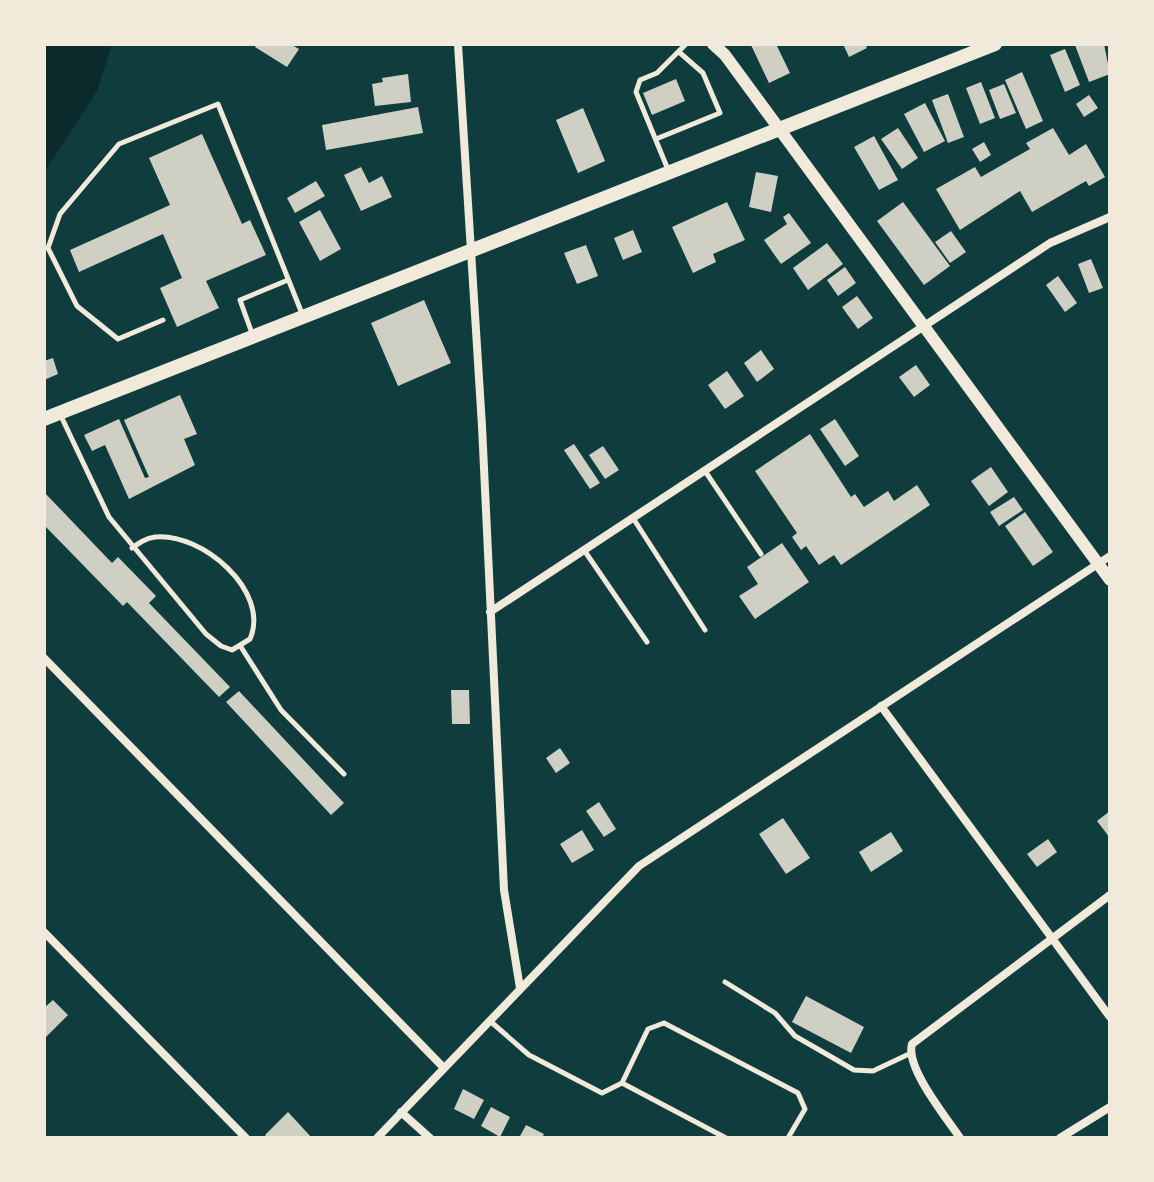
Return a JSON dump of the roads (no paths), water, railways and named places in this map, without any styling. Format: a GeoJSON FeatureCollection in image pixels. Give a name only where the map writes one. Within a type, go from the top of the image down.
{"type":"FeatureCollection","features":[{"type":"Feature","properties":{"kind":"main road"},"geometry":{"type":"LineString","coordinates":[[44,419],[995,44]]}},
{"type":"Feature","properties":{"kind":"street"},"geometry":{"type":"LineString","coordinates":[[458,44],[502,797],[504,890],[520,988]]}},
{"type":"Feature","properties":{"kind":"street"},"geometry":{"type":"LineString","coordinates":[[713,44],[1110,580]]}},
{"type":"Feature","properties":{"kind":"street"},"geometry":{"type":"LineString","coordinates":[[490,612],[1050,243],[1110,217]]}},
{"type":"Feature","properties":{"kind":"street"},"geometry":{"type":"LineString","coordinates":[[377,1138],[639,866],[1110,556]]}},
{"type":"Feature","properties":{"kind":"street"},"geometry":{"type":"LineString","coordinates":[[44,658],[444,1068]]}},
{"type":"Feature","properties":{"kind":"street"},"geometry":{"type":"LineString","coordinates":[[881,706],[1110,1017]]}},
{"type":"Feature","properties":{"kind":"street"},"geometry":{"type":"LineString","coordinates":[[960,1138],[909,1054],[912,1044],[1110,895]]}},
{"type":"Feature","properties":{"kind":"street"},"geometry":{"type":"LineString","coordinates":[[44,932],[246,1138]]}},
{"type":"Feature","properties":{"kind":"street"},"geometry":{"type":"LineString","coordinates":[[1060,1138],[1110,1107]]}},
{"type":"Feature","properties":{"kind":"street"},"geometry":{"type":"LineString","coordinates":[[401,1112],[430,1138]]}},
{"type":"Feature","properties":{"kind":"lane"},"geometry":{"type":"LineString","coordinates":[[669,172],[636,92],[640,80],[657,73],[686,44]]}},
{"type":"Feature","properties":{"kind":"lane"},"geometry":{"type":"LineString","coordinates":[[656,139],[720,113],[703,73],[679,52]]}},
{"type":"Feature","properties":{"kind":"lane"},"geometry":{"type":"LineString","coordinates":[[163,320],[118,339],[77,306],[48,248],[60,214],[119,144],[218,104],[303,317]]}},
{"type":"Feature","properties":{"kind":"lane"},"geometry":{"type":"LineString","coordinates":[[253,337],[240,300],[288,280]]}},
{"type":"Feature","properties":{"kind":"lane"},"geometry":{"type":"LineString","coordinates":[[60,413],[92,488],[132,548],[206,634],[221,646],[232,650],[241,647],[254,630],[254,616],[236,578],[220,562],[173,538],[153,537],[132,548]]}},
{"type":"Feature","properties":{"kind":"lane"},"geometry":{"type":"LineString","coordinates":[[704,470],[761,554]]}},
{"type":"Feature","properties":{"kind":"lane"},"geometry":{"type":"LineString","coordinates":[[632,518],[705,630]]}},
{"type":"Feature","properties":{"kind":"lane"},"geometry":{"type":"LineString","coordinates":[[584,549],[647,642]]}},
{"type":"Feature","properties":{"kind":"lane"},"geometry":{"type":"LineString","coordinates":[[241,647],[281,710],[344,774]]}},
{"type":"Feature","properties":{"kind":"lane"},"geometry":{"type":"LineString","coordinates":[[725,982],[775,1013],[795,1036],[854,1070],[873,1071],[909,1054]]}},
{"type":"Feature","properties":{"kind":"lane"},"geometry":{"type":"LineString","coordinates":[[490,1020],[529,1055],[602,1093],[622,1083],[648,1029],[664,1023],[798,1093],[805,1109],[788,1138]]}},
{"type":"Feature","properties":{"kind":"lane"},"geometry":{"type":"LineString","coordinates":[[622,1083],[726,1138]]}},
{"type":"Feature","properties":{"kind":"water"},"geometry":{"type":"Polygon","coordinates":[[[44,44],[112,44],[97,91],[44,173],[44,44]]]}}]}
